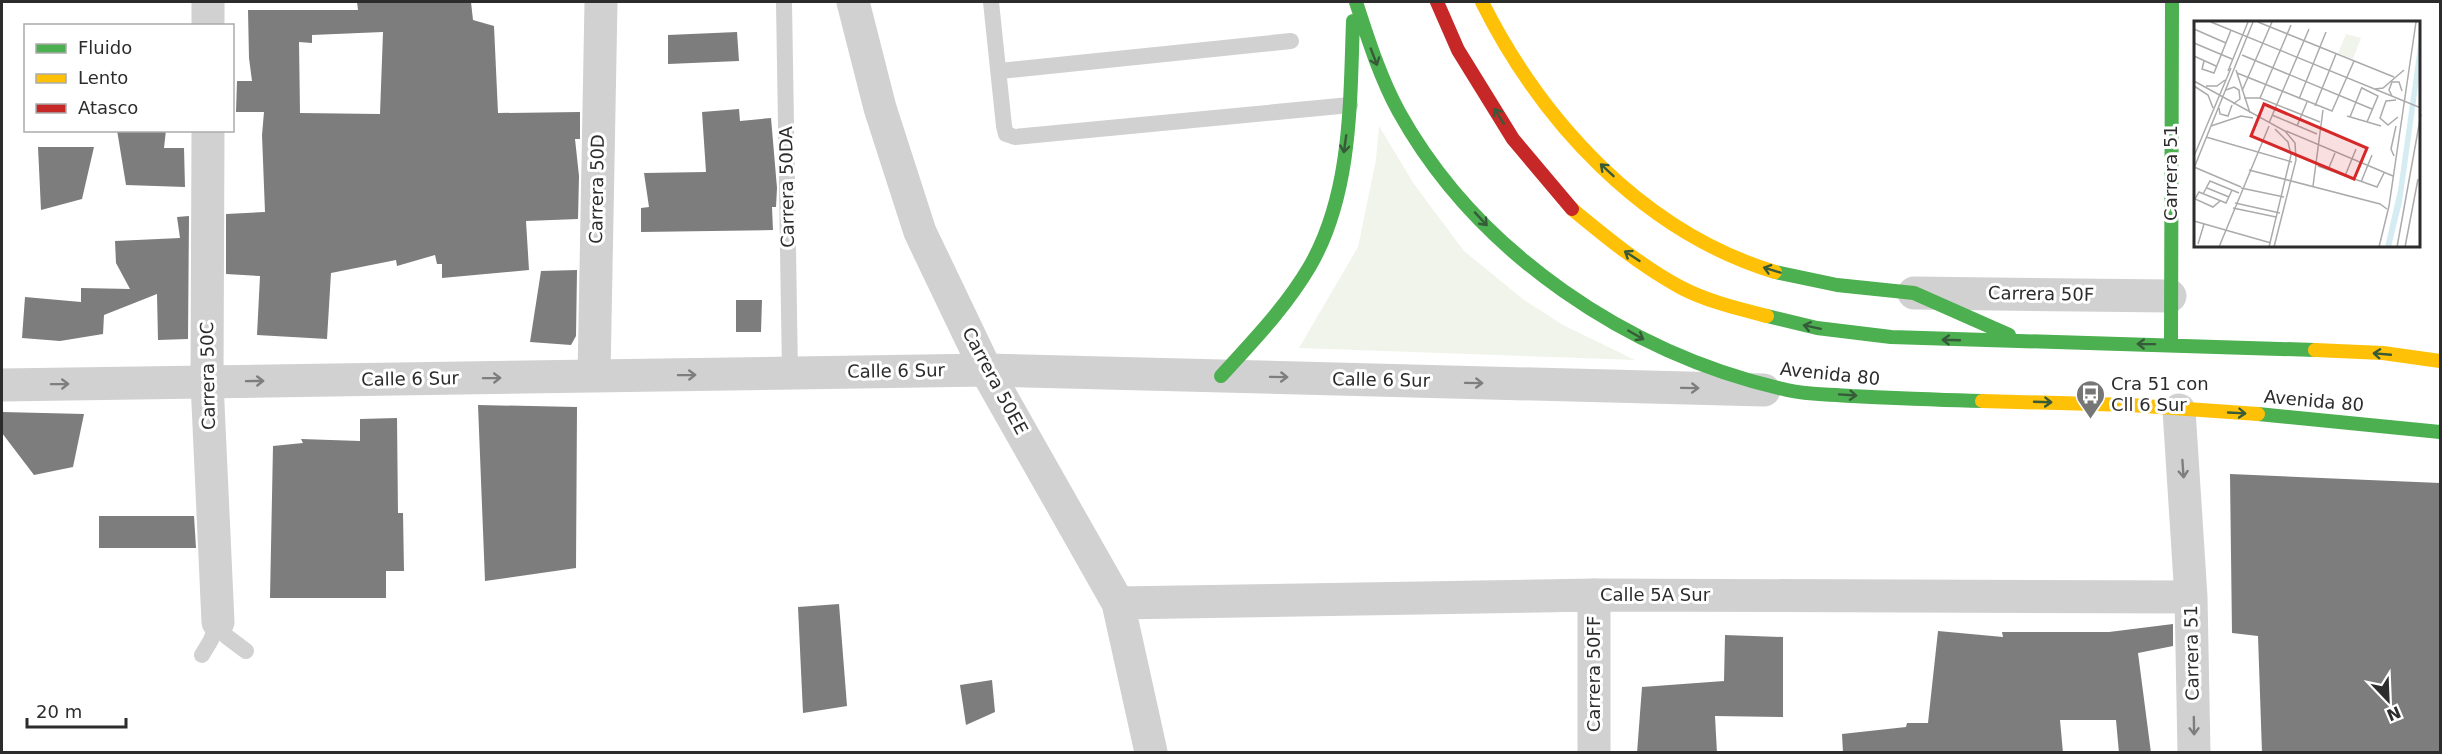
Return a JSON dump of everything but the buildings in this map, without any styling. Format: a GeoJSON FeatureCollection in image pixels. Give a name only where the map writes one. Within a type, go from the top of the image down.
{"type":"FeatureCollection","features":[{"type":"Feature","properties":{"kind":"main road"},"geometry":{"type":"LineString","coordinates":[[1221,376],[1283,305],[1320,246],[1338,190],[1350,105],[1355,2]]}},
{"type":"Feature","properties":{"kind":"main road","name":"Avenida 80"},"geometry":{"type":"LineString","coordinates":[[1355,2],[1373,58],[1401,115],[1449,185],[1498,238],[1559,289],[1643,340],[1723,373],[1790,391],[1883,398],[2089,404],[2274,415],[2440,432]]}},
{"type":"Feature","properties":{"kind":"main road"},"geometry":{"type":"LineString","coordinates":[[1437,2],[1458,50],[1513,139],[1567,205],[1622,250],[1681,288],[1741,310],[1817,328],[1891,338],[2026,343],[2171,344],[2384,354],[2440,361]]}},
{"type":"Feature","properties":{"kind":"main road"},"geometry":{"type":"LineString","coordinates":[[1482,2],[1492,26],[1535,94],[1580,145],[1635,196],[1703,243],[1771,271],[1839,286],[1912,293],[2026,343]]}},
{"type":"Feature","properties":{"kind":"main road","name":"Carrera 51"},"geometry":{"type":"LineString","coordinates":[[2171,344],[2172,2]]}},
{"type":"Feature","properties":{"kind":"street"},"geometry":{"type":"LineString","coordinates":[[208,2],[208,24]]}},
{"type":"Feature","properties":{"kind":"street","name":"Carrera 50D"},"geometry":{"type":"LineString","coordinates":[[594,376],[601,2]]}},
{"type":"Feature","properties":{"kind":"street","name":"Carrera 50EE"},"geometry":{"type":"LineString","coordinates":[[853,2],[880,108],[920,232],[986,370],[1118,603],[1151,753]]}},
{"type":"Feature","properties":{"kind":"street","name":"Carrera 50C"},"geometry":{"type":"LineString","coordinates":[[208,132],[207,382],[218,622]]}},
{"type":"Feature","properties":{"kind":"street","name":"Carrera 50F"},"geometry":{"type":"LineString","coordinates":[[1912,293],[2170,296]]}},
{"type":"Feature","properties":{"kind":"street","name":"Calle 6 Sur"},"geometry":{"type":"LineString","coordinates":[[2,385],[986,370],[1790,391]]}},
{"type":"Feature","properties":{"kind":"street","name":"Carrera 51"},"geometry":{"type":"LineString","coordinates":[[2179,410],[2191,597],[2194,753]]}},
{"type":"Feature","properties":{"kind":"street","name":"Calle 5A Sur"},"geometry":{"type":"LineString","coordinates":[[1118,603],[1594,595],[2191,597]]}},
{"type":"Feature","properties":{"kind":"street","name":"Carrera 50FF"},"geometry":{"type":"LineString","coordinates":[[1594,595],[1594,753]]}},
{"type":"Feature","properties":{"kind":"lane","name":"Carrera 50DA"},"geometry":{"type":"LineString","coordinates":[[784,2],[790,373]]}},
{"type":"Feature","properties":{"kind":"lane"},"geometry":{"type":"LineString","coordinates":[[991,2],[1004,126],[1006,134],[1015,137],[1350,105]]}},
{"type":"Feature","properties":{"kind":"lane"},"geometry":{"type":"LineString","coordinates":[[1000,71],[1291,40]]}},
{"type":"Feature","properties":{"kind":"lane"},"geometry":{"type":"LineString","coordinates":[[218,622],[226,636],[246,651]]}},
{"type":"Feature","properties":{"kind":"lane"},"geometry":{"type":"LineString","coordinates":[[202,655],[212,640],[218,622]]}},
{"type":"Feature","properties":{"kind":"shaded area"},"geometry":{"type":"Polygon","coordinates":[[[1379,126],[1414,184],[1464,251],[1524,300],[1563,325],[1635,360],[1299,348],[1358,247],[1376,160],[1379,126]]]}},
{"type":"Feature","properties":{"kind":"traffic: fast"},"geometry":{"type":"LineString","coordinates":[[1356,2],[1392,99],[1432,163],[1471,210],[1515,253],[1564,291],[1616,324],[1671,352],[1728,374],[1787,390],[1811,394],[1982,401]]}},
{"type":"Feature","properties":{"kind":"traffic: fast"},"geometry":{"type":"LineString","coordinates":[[2171,344],[2172,2]]}},
{"type":"Feature","properties":{"kind":"traffic: fast"},"geometry":{"type":"LineString","coordinates":[[1221,376],[1290,296],[1310,266],[1324,238],[1334,208],[1346,146],[1353,21]]}},
{"type":"Feature","properties":{"kind":"traffic: fast"},"geometry":{"type":"LineString","coordinates":[[1775,272],[1837,285],[1914,293],[2009,335]]}},
{"type":"Feature","properties":{"kind":"traffic: fast"},"geometry":{"type":"LineString","coordinates":[[1767,316],[1817,328],[1891,337],[2315,350]]}},
{"type":"Feature","properties":{"kind":"traffic: fast"},"geometry":{"type":"LineString","coordinates":[[2258,414],[2440,432]]}},
{"type":"Feature","properties":{"kind":"traffic: slow"},"geometry":{"type":"LineString","coordinates":[[1482,2],[1506,46],[1535,89],[1566,130],[1602,167],[1640,201],[1682,230],[1727,254],[1775,272]]}},
{"type":"Feature","properties":{"kind":"traffic: slow"},"geometry":{"type":"LineString","coordinates":[[1572,209],[1638,260],[1680,287],[1712,300],[1767,316]]}},
{"type":"Feature","properties":{"kind":"traffic: slow"},"geometry":{"type":"LineString","coordinates":[[2315,350],[2383,353],[2440,361]]}},
{"type":"Feature","properties":{"kind":"traffic: slow"},"geometry":{"type":"LineString","coordinates":[[1982,401],[2130,405],[2258,414]]}},
{"type":"Feature","properties":{"kind":"traffic: jam"},"geometry":{"type":"LineString","coordinates":[[1437,2],[1458,50],[1513,139],[1572,209]]}},
{"type":"Feature","properties":{"kind":"place","name":"Cra 51 con Cll 6 Sur"},"geometry":{"type":"Point","coordinates":[2090,420]}}]}
